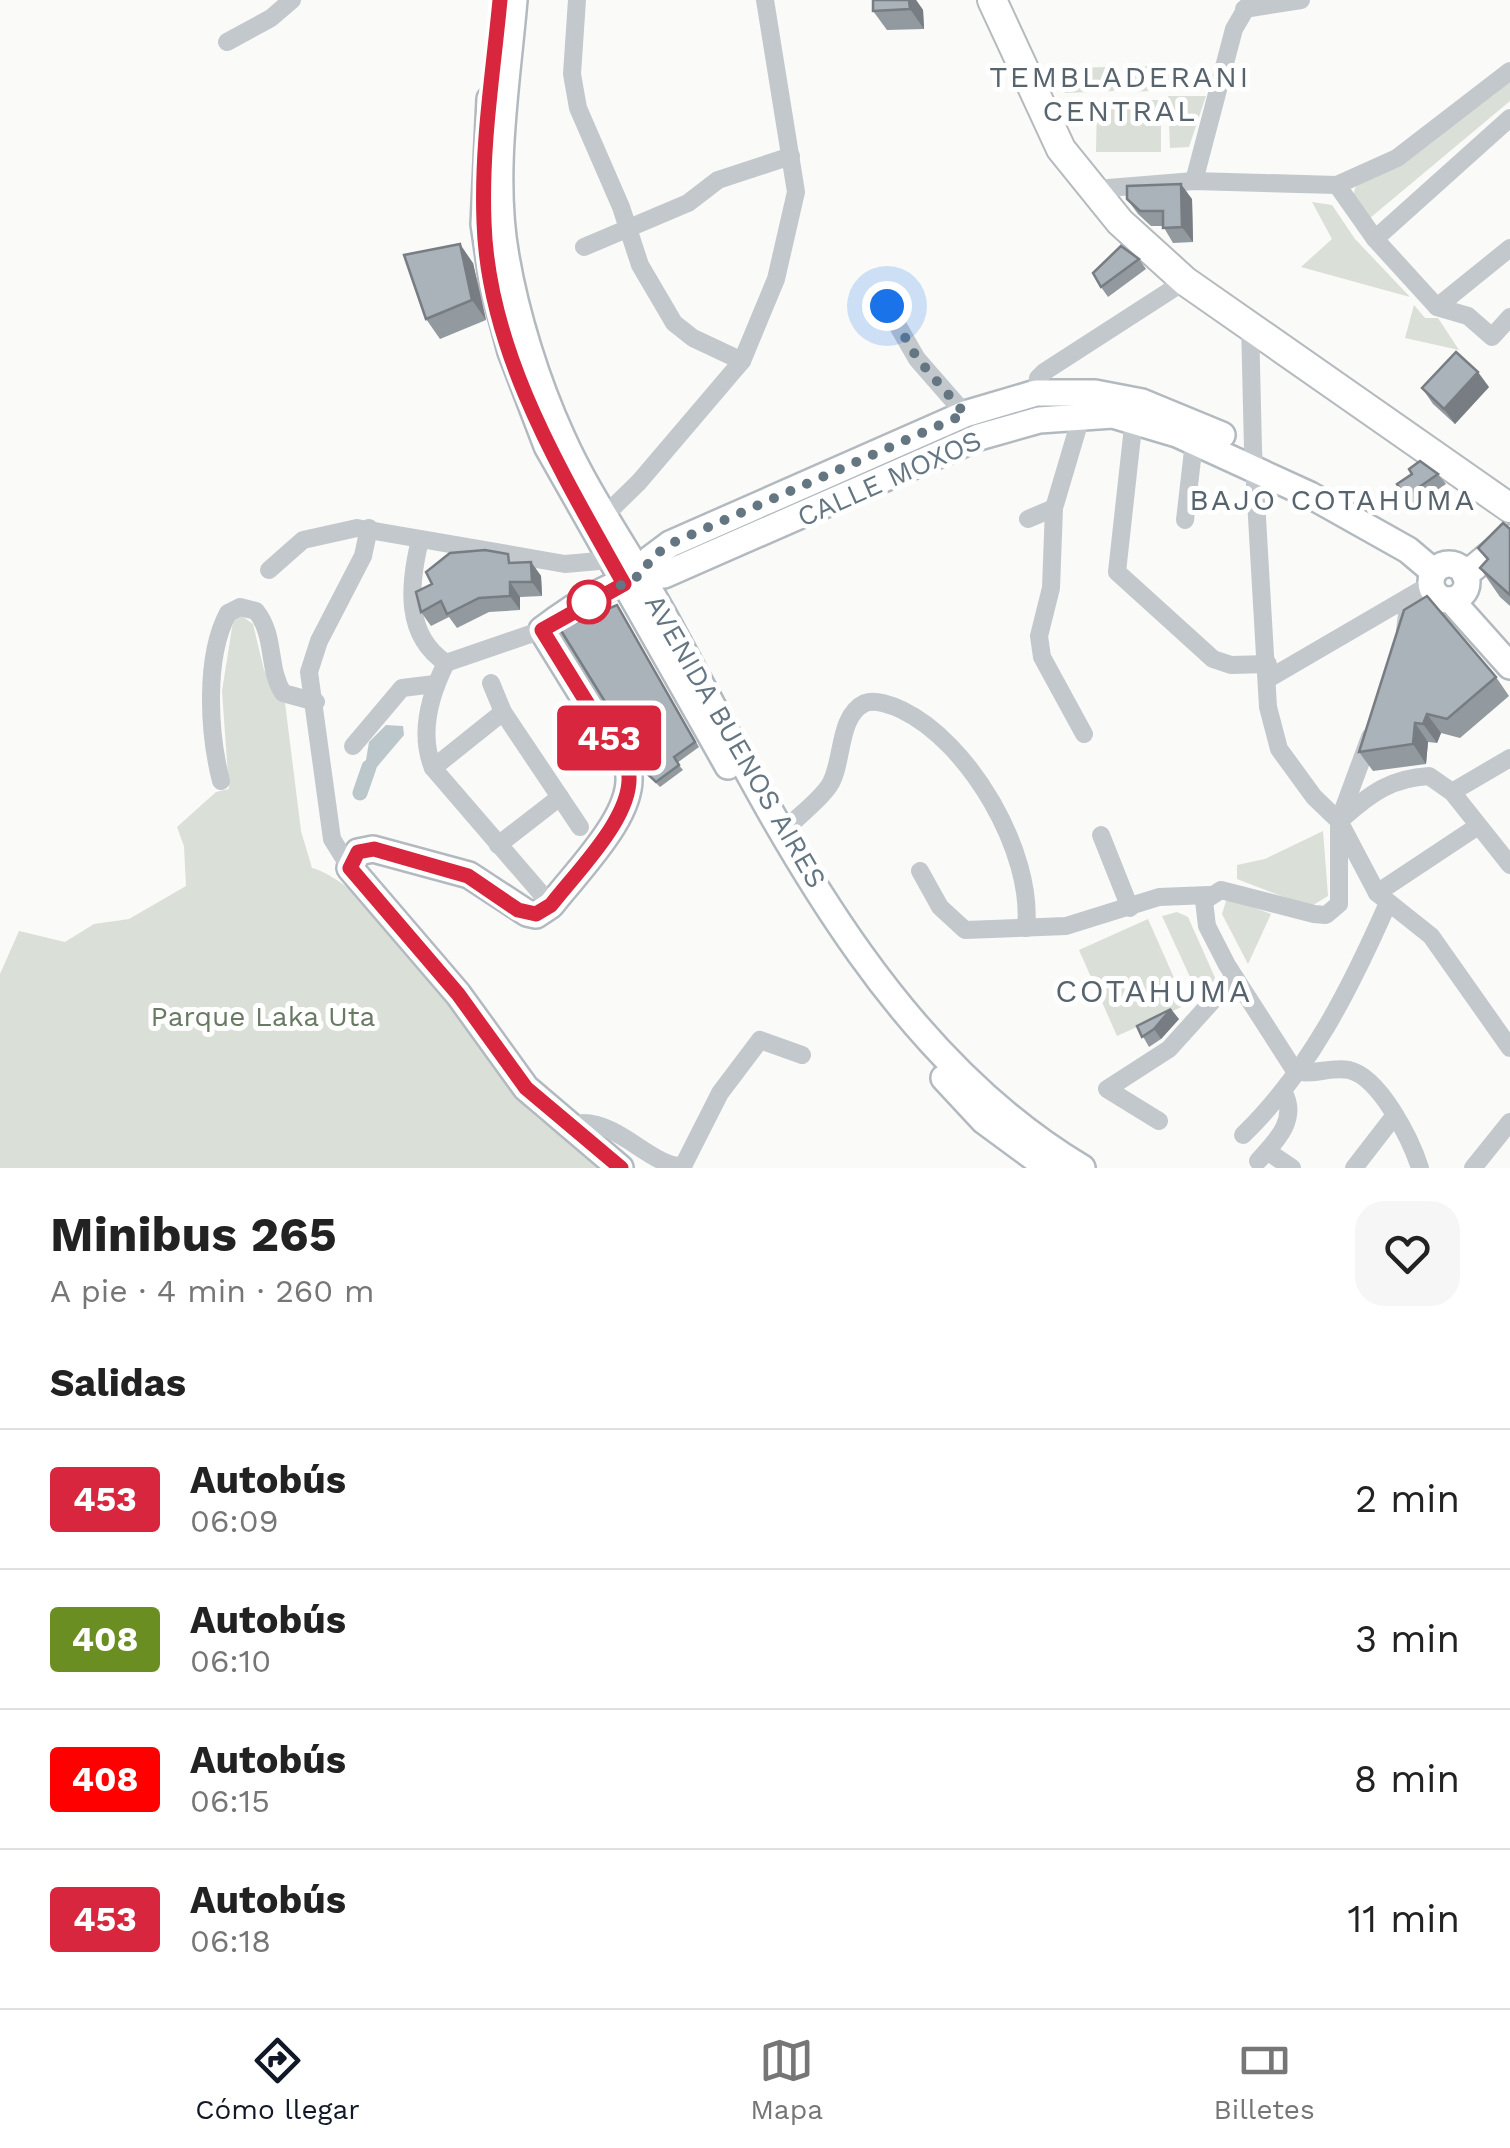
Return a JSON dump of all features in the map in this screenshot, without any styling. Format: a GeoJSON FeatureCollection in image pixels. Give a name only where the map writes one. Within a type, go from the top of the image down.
{"type":"FeatureCollection","features":[{"type":"Feature","properties":{"kind":"main road","name":"AVENIDA BUENOS AIRES"},"geometry":{"type":"LineString","coordinates":[[500,0],[484,152],[487,256],[511,352],[546,446],[636,577],[784,830],[894,1000],[993,1104],[1026,1133],[1082,1168]]}},
{"type":"Feature","properties":{"kind":"main road","name":"AVENIDA BUENOS AIRES"},"geometry":{"type":"LineString","coordinates":[[514,0],[501,176],[506,256],[562,437],[600,521],[610,560],[636,577],[838,950],[932,1065],[984,1120],[1048,1168]]}},
{"type":"Feature","properties":{"kind":"main road"},"geometry":{"type":"LineString","coordinates":[[992,0],[1060,149],[1120,222],[1185,281],[1510,508]]}},
{"type":"Feature","properties":{"kind":"main road","name":"CALLE MOXOS"},"geometry":{"type":"LineString","coordinates":[[636,577],[650,559],[670,544],[965,414],[1036,393],[1095,393],[1142,402],[1253,458]]}},
{"type":"Feature","properties":{"kind":"main road"},"geometry":{"type":"LineString","coordinates":[[1134,418],[1194,442],[1316,478],[1403,528],[1510,640]]}},
{"type":"Feature","properties":{"kind":"main road","name":"CALLE MOXOS"},"geometry":{"type":"LineString","coordinates":[[636,577],[664,575],[979,437],[1039,420],[1134,418]]}},
{"type":"Feature","properties":{"kind":"main road"},"geometry":{"type":"LineString","coordinates":[[1449,579],[1510,538]]}},
{"type":"Feature","properties":{"kind":"main road"},"geometry":{"type":"LineString","coordinates":[[620,1168],[526,1088],[458,994],[350,868],[358,852],[374,849],[468,876],[527,913],[544,912],[551,905],[622,812],[631,780],[628,769],[542,630],[636,577]]}},
{"type":"Feature","properties":{"kind":"main road"},"geometry":{"type":"LineString","coordinates":[[1449,579],[1510,666]]}},
{"type":"Feature","properties":{"kind":"street"},"geometry":{"type":"LineString","coordinates":[[227,42],[271,18],[292,0]]}},
{"type":"Feature","properties":{"kind":"street"},"geometry":{"type":"LineString","coordinates":[[577,0],[572,74],[578,108],[656,298],[674,323],[694,338],[742,361]]}},
{"type":"Feature","properties":{"kind":"street"},"geometry":{"type":"LineString","coordinates":[[600,521],[742,361],[776,279],[794,213],[791,156],[765,0]]}},
{"type":"Feature","properties":{"kind":"street"},"geometry":{"type":"LineString","coordinates":[[1194,181],[1234,28],[1247,4],[1293,1]]}},
{"type":"Feature","properties":{"kind":"street"},"geometry":{"type":"LineString","coordinates":[[1096,189],[1194,181],[1337,185],[1397,158],[1510,71]]}},
{"type":"Feature","properties":{"kind":"street"},"geometry":{"type":"LineString","coordinates":[[1375,239],[1510,118]]}},
{"type":"Feature","properties":{"kind":"street"},"geometry":{"type":"LineString","coordinates":[[584,247],[688,203],[718,180],[791,156]]}},
{"type":"Feature","properties":{"kind":"street"},"geometry":{"type":"LineString","coordinates":[[1337,185],[1375,239],[1437,306],[1468,316],[1492,337],[1510,317]]}},
{"type":"Feature","properties":{"kind":"street"},"geometry":{"type":"LineString","coordinates":[[1437,306],[1506,259]]}},
{"type":"Feature","properties":{"kind":"street"},"geometry":{"type":"LineString","coordinates":[[1036,393],[1044,372],[1185,281]]}},
{"type":"Feature","properties":{"kind":"street"},"geometry":{"type":"LineString","coordinates":[[876,311],[887,306],[917,358],[965,414]]}},
{"type":"Feature","properties":{"kind":"street"},"geometry":{"type":"LineString","coordinates":[[1250,323],[1253,458],[1268,707],[1279,750],[1314,796],[1340,821],[1383,898],[1431,936],[1510,1048]]}},
{"type":"Feature","properties":{"kind":"street"},"geometry":{"type":"LineString","coordinates":[[1081,417],[1054,508],[1051,588],[1039,636],[1042,657],[1084,734]]}},
{"type":"Feature","properties":{"kind":"street"},"geometry":{"type":"LineString","coordinates":[[1134,418],[1117,572],[1213,658],[1268,672],[1449,579]]}},
{"type":"Feature","properties":{"kind":"street"},"geometry":{"type":"LineString","coordinates":[[1185,520],[1194,442]]}},
{"type":"Feature","properties":{"kind":"street"},"geometry":{"type":"LineString","coordinates":[[1028,518],[1054,508]]}},
{"type":"Feature","properties":{"kind":"street"},"geometry":{"type":"LineString","coordinates":[[268,570],[303,540],[370,528],[566,564],[610,560]]}},
{"type":"Feature","properties":{"kind":"street"},"geometry":{"type":"LineString","coordinates":[[350,868],[332,839],[309,672],[319,641],[363,556],[370,528]]}},
{"type":"Feature","properties":{"kind":"street"},"geometry":{"type":"LineString","coordinates":[[420,540],[415,628],[428,651],[446,663]]}},
{"type":"Feature","properties":{"kind":"street"},"geometry":{"type":"LineString","coordinates":[[1398,652],[1449,579]]}},
{"type":"Feature","properties":{"kind":"street"},"geometry":{"type":"LineString","coordinates":[[221,782],[212,747],[210,707],[228,613],[240,607],[256,611],[270,635],[277,683],[284,693],[316,702]]}},
{"type":"Feature","properties":{"kind":"street"},"geometry":{"type":"LineString","coordinates":[[542,630],[446,663],[435,684],[425,741],[433,768],[551,905]]}},
{"type":"Feature","properties":{"kind":"street"},"geometry":{"type":"LineString","coordinates":[[490,683],[503,712],[580,827]]}},
{"type":"Feature","properties":{"kind":"street"},"geometry":{"type":"LineString","coordinates":[[353,746],[402,688],[435,684]]}},
{"type":"Feature","properties":{"kind":"street"},"geometry":{"type":"LineString","coordinates":[[784,830],[830,785],[850,718],[860,706],[871,701],[924,721],[958,755],[991,802],[1014,852],[1027,904],[1026,928]]}},
{"type":"Feature","properties":{"kind":"street"},"geometry":{"type":"LineString","coordinates":[[433,768],[503,712]]}},
{"type":"Feature","properties":{"kind":"street"},"geometry":{"type":"LineString","coordinates":[[920,871],[940,907],[965,930],[1080,924],[1159,897],[1229,890],[1326,915],[1340,904],[1340,821],[1374,724]]}},
{"type":"Feature","properties":{"kind":"street"},"geometry":{"type":"LineString","coordinates":[[1452,792],[1510,758]]}},
{"type":"Feature","properties":{"kind":"street"},"geometry":{"type":"LineString","coordinates":[[1340,821],[1371,793],[1410,777],[1429,776],[1452,792],[1510,865]]}},
{"type":"Feature","properties":{"kind":"street"},"geometry":{"type":"LineString","coordinates":[[498,846],[560,796]]}},
{"type":"Feature","properties":{"kind":"street"},"geometry":{"type":"LineString","coordinates":[[1243,1135],[1284,1092],[1343,1004],[1383,898],[1478,826]]}},
{"type":"Feature","properties":{"kind":"street"},"geometry":{"type":"LineString","coordinates":[[1101,835],[1130,908]]}},
{"type":"Feature","properties":{"kind":"street"},"geometry":{"type":"LineString","coordinates":[[1208,895],[1204,901],[1208,926],[1234,977],[1255,1002],[1295,1071]]}},
{"type":"Feature","properties":{"kind":"street"},"geometry":{"type":"LineString","coordinates":[[1159,1120],[1107,1089],[1169,1050],[1234,977]]}},
{"type":"Feature","properties":{"kind":"street"},"geometry":{"type":"LineString","coordinates":[[575,1130],[583,1123],[608,1126],[669,1166],[683,1166],[720,1093],[760,1040],[802,1055]]}},
{"type":"Feature","properties":{"kind":"street"},"geometry":{"type":"LineString","coordinates":[[1295,1071],[1345,1068],[1361,1074],[1410,1134],[1420,1168]]}},
{"type":"Feature","properties":{"kind":"street"},"geometry":{"type":"LineString","coordinates":[[1284,1092],[1290,1104],[1288,1119],[1263,1156],[1292,1168]]}},
{"type":"Feature","properties":{"kind":"street"},"geometry":{"type":"LineString","coordinates":[[1354,1168],[1395,1115]]}},
{"type":"Feature","properties":{"kind":"street"},"geometry":{"type":"LineString","coordinates":[[1473,1168],[1510,1122]]}},
{"type":"Feature","properties":{"kind":"green space"},"geometry":{"type":"Polygon","coordinates":[[[1171,65],[1172,90],[1128,92],[1127,67],[1171,65]]]}},
{"type":"Feature","properties":{"kind":"green space"},"geometry":{"type":"Polygon","coordinates":[[[1113,67],[1114,91],[1065,93],[1064,68],[1113,67]]]}},
{"type":"Feature","properties":{"kind":"green space"},"geometry":{"type":"Polygon","coordinates":[[[1510,75],[1510,101],[1370,218],[1353,195],[1357,183],[1430,144],[1510,75]]]}},
{"type":"Feature","properties":{"kind":"green space"},"geometry":{"type":"Polygon","coordinates":[[[1168,96],[1206,96],[1189,147],[1170,148],[1168,96]]]}},
{"type":"Feature","properties":{"kind":"green space"},"geometry":{"type":"Polygon","coordinates":[[[1097,100],[1161,100],[1161,152],[1096,152],[1097,100]]]}},
{"type":"Feature","properties":{"kind":"green space"},"geometry":{"type":"Polygon","coordinates":[[[1312,202],[1332,205],[1355,239],[1410,297],[1301,267],[1332,239],[1312,202]]]}},
{"type":"Feature","properties":{"kind":"green space"},"geometry":{"type":"Polygon","coordinates":[[[1414,305],[1425,318],[1438,318],[1459,350],[1405,338],[1414,305]]]}},
{"type":"Feature","properties":{"kind":"green space","name":"Parque Laka Uta"},"geometry":{"type":"Polygon","coordinates":[[[239,614],[253,624],[264,670],[285,703],[301,831],[312,868],[338,881],[395,934],[518,1098],[599,1168],[0,1168],[0,974],[19,931],[65,942],[94,924],[129,919],[186,886],[184,846],[177,827],[216,792],[229,789],[222,691],[234,615],[239,614]]]}},
{"type":"Feature","properties":{"kind":"green space"},"geometry":{"type":"Polygon","coordinates":[[[1323,831],[1328,896],[1310,907],[1237,879],[1237,865],[1265,859],[1323,831]]]}},
{"type":"Feature","properties":{"kind":"green space"},"geometry":{"type":"Polygon","coordinates":[[[1226,901],[1271,914],[1248,964],[1222,914],[1226,901]]]}},
{"type":"Feature","properties":{"kind":"green space"},"geometry":{"type":"Polygon","coordinates":[[[1177,912],[1188,917],[1216,980],[1196,990],[1162,916],[1177,912]]]}},
{"type":"Feature","properties":{"kind":"green space"},"geometry":{"type":"Polygon","coordinates":[[[1148,919],[1186,1005],[1117,1036],[1079,950],[1148,919]]]}},
{"type":"Feature","properties":{"kind":"shaded area"},"geometry":{"type":"Polygon","coordinates":[[[386,725],[403,726],[404,735],[376,768],[365,766],[369,742],[386,725]]]}},
{"type":"Feature","properties":{"kind":"building"},"geometry":{"type":"Polygon","coordinates":[[[873,0],[909,0],[910,9],[873,11],[873,0]]]}},
{"type":"Feature","properties":{"kind":"building"},"geometry":{"type":"Polygon","coordinates":[[[1181,184],[1182,227],[1163,228],[1163,211],[1140,211],[1127,199],[1127,186],[1181,184]]]}},
{"type":"Feature","properties":{"kind":"building"},"geometry":{"type":"Polygon","coordinates":[[[460,244],[472,300],[426,319],[404,255],[460,244]]]}},
{"type":"Feature","properties":{"kind":"building"},"geometry":{"type":"Polygon","coordinates":[[[1121,246],[1139,259],[1101,287],[1093,273],[1121,246]]]}},
{"type":"Feature","properties":{"kind":"building"},"geometry":{"type":"Polygon","coordinates":[[[1456,352],[1478,372],[1444,409],[1422,388],[1456,352]]]}},
{"type":"Feature","properties":{"kind":"building"},"geometry":{"type":"Polygon","coordinates":[[[1420,461],[1438,474],[1405,497],[1397,484],[1412,474],[1409,469],[1420,461]]]}},
{"type":"Feature","properties":{"kind":"building"},"geometry":{"type":"Polygon","coordinates":[[[1503,523],[1510,529],[1510,595],[1480,568],[1488,559],[1478,548],[1503,523]]]}},
{"type":"Feature","properties":{"kind":"building"},"geometry":{"type":"Polygon","coordinates":[[[485,550],[508,554],[509,563],[531,562],[532,582],[510,582],[510,596],[479,598],[447,614],[441,601],[421,612],[416,592],[432,584],[426,572],[450,553],[485,550]]]}},
{"type":"Feature","properties":{"kind":"building"},"geometry":{"type":"Polygon","coordinates":[[[1427,596],[1496,677],[1447,719],[1427,714],[1423,724],[1415,723],[1413,744],[1359,752],[1404,610],[1427,596]]]}},
{"type":"Feature","properties":{"kind":"building"},"geometry":{"type":"Polygon","coordinates":[[[617,605],[695,742],[674,757],[679,765],[656,782],[641,768],[638,755],[560,629],[617,605]]]}},
{"type":"Feature","properties":{"kind":"building"},"geometry":{"type":"Polygon","coordinates":[[[1171,1009],[1154,1029],[1142,1037],[1137,1026],[1171,1009]]]}},
{"type":"Feature","properties":{"kind":"waterway"},"geometry":{"type":"LineString","coordinates":[[360,793],[369,767]]}},
{"type":"Feature","properties":{"kind":"bus line","name":"453"},"geometry":{"type":"LineString","coordinates":[[500,0],[484,152],[484,224],[493,285],[511,352],[546,446],[624,584],[542,630],[628,769],[631,791],[622,812],[544,912],[518,910],[468,876],[374,849],[358,852],[350,861],[350,868],[458,994],[526,1088],[621,1168]]}},
{"type":"Feature","properties":{"kind":"district","name":"TEMBLADERANI CENTRAL"},"geometry":{"type":"Point","coordinates":[1120,94]}},
{"type":"Feature","properties":{"kind":"district","name":"BAJO COTAHUMA"},"geometry":{"type":"Point","coordinates":[1333,500]}},
{"type":"Feature","properties":{"kind":"district","name":"COTAHUMA"},"geometry":{"type":"Point","coordinates":[1154,991]}},
{"type":"Feature","properties":{"kind":"route"},"geometry":{"type":"LineString","coordinates":[[589,602],[644,573],[650,559],[670,544],[801,490],[965,414],[917,358],[887,306]]}}]}
